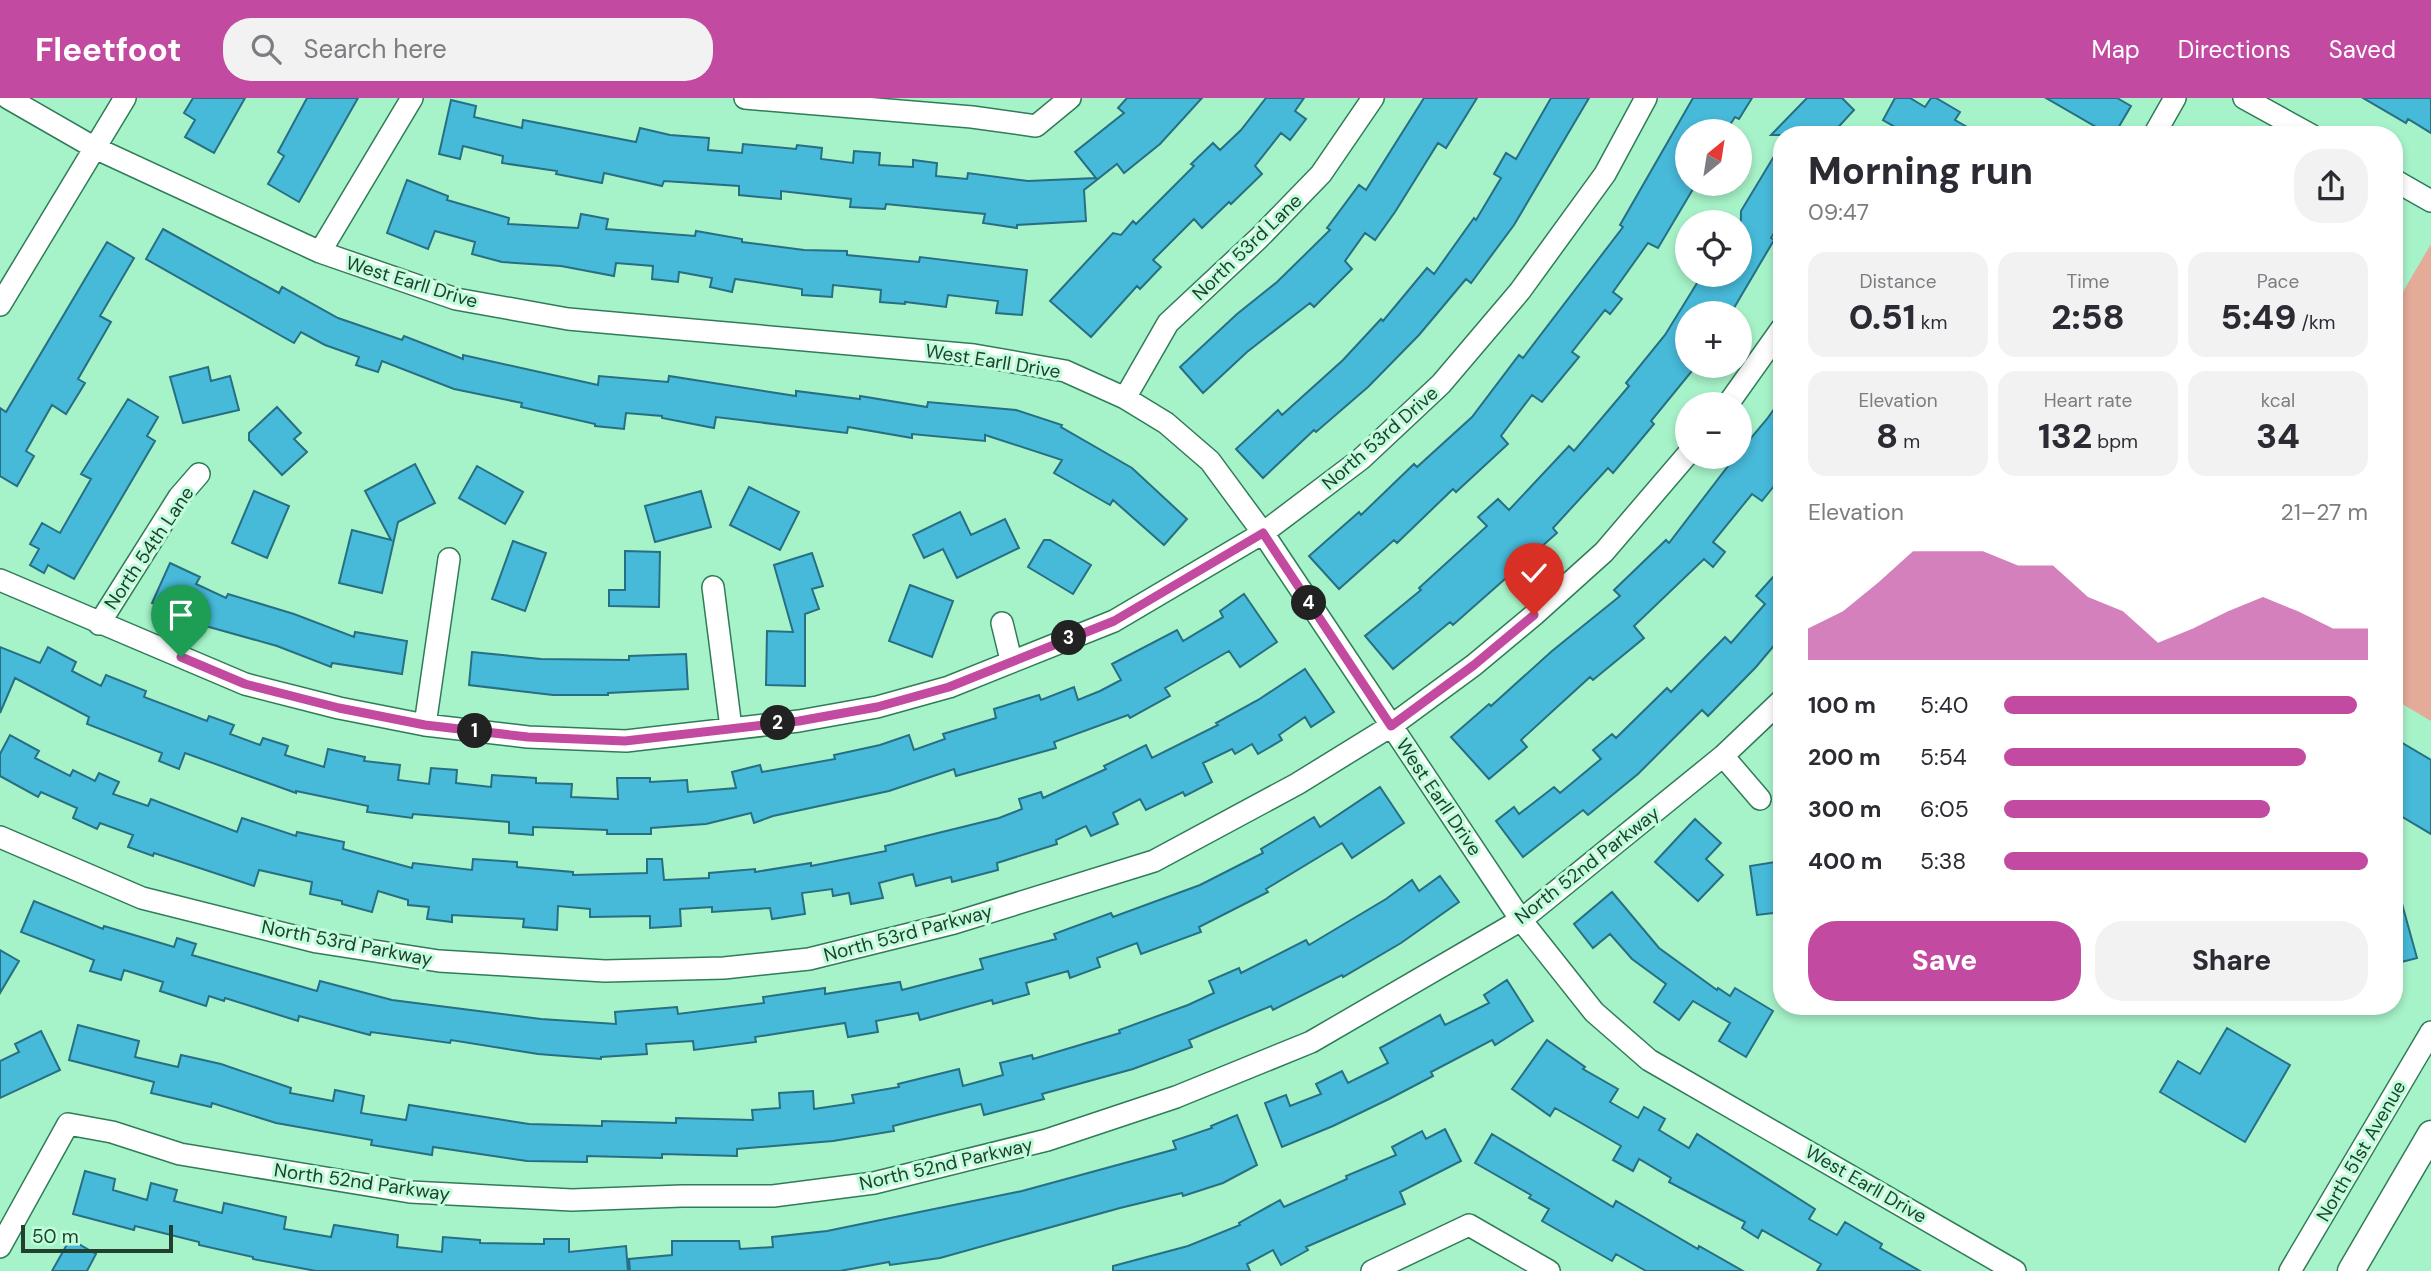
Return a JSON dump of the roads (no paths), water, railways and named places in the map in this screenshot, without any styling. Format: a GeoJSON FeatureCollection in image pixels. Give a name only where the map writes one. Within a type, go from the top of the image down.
{"type":"FeatureCollection","features":[{"type":"Feature","properties":{"kind":"main road"},"geometry":{"type":"LineString","coordinates":[[2351,1271],[2431,1134]]}},
{"type":"Feature","properties":{"kind":"street","name":"West Earll Drive"},"geometry":{"type":"LineString","coordinates":[[8,98],[95,148],[320,252],[456,299],[568,318],[974,355],[1065,371],[1125,398],[1166,424],[1210,461],[1263,533],[1521,920],[1594,1012],[1649,1060],[2015,1271]]}},
{"type":"Feature","properties":{"kind":"street"},"geometry":{"type":"LineString","coordinates":[[0,305],[125,98]]}},
{"type":"Feature","properties":{"kind":"street"},"geometry":{"type":"LineString","coordinates":[[320,252],[412,98]]}},
{"type":"Feature","properties":{"kind":"street"},"geometry":{"type":"LineString","coordinates":[[745,98],[972,117],[1036,126],[1070,98]]}},
{"type":"Feature","properties":{"kind":"street","name":"North 53rd Lane"},"geometry":{"type":"LineString","coordinates":[[1125,398],[1168,323],[1259,238],[1321,174],[1373,98]]}},
{"type":"Feature","properties":{"kind":"street","name":"North 53rd Drive"},"geometry":{"type":"LineString","coordinates":[[0,580],[245,684],[339,708],[425,725],[528,737],[625,741],[799,721],[877,707],[949,687],[1114,621],[1263,533],[1361,459],[1441,384],[1520,291],[1605,174],[1646,98]]}},
{"type":"Feature","properties":{"kind":"street"},"geometry":{"type":"LineString","coordinates":[[2159,126],[2175,98]]}},
{"type":"Feature","properties":{"kind":"street"},"geometry":{"type":"LineString","coordinates":[[2244,98],[2295,126]]}},
{"type":"Feature","properties":{"kind":"street"},"geometry":{"type":"LineString","coordinates":[[2403,185],[2431,201]]}},
{"type":"Feature","properties":{"kind":"street"},"geometry":{"type":"LineString","coordinates":[[1737,392],[1773,341]]}},
{"type":"Feature","properties":{"kind":"street","name":"North 53rd Parkway"},"geometry":{"type":"LineString","coordinates":[[0,838],[142,898],[317,942],[439,961],[605,971],[724,968],[809,959],[954,923],[1154,861],[1286,790],[1391,726],[1474,665],[1594,561],[1675,469]]}},
{"type":"Feature","properties":{"kind":"street","name":"North 54th Lane"},"geometry":{"type":"LineString","coordinates":[[99,624],[179,497],[199,474]]}},
{"type":"Feature","properties":{"kind":"street"},"geometry":{"type":"LineString","coordinates":[[425,725],[449,559]]}},
{"type":"Feature","properties":{"kind":"street"},"geometry":{"type":"LineString","coordinates":[[713,587],[731,729]]}},
{"type":"Feature","properties":{"kind":"street"},"geometry":{"type":"LineString","coordinates":[[1002,623],[1011,660]]}},
{"type":"Feature","properties":{"kind":"street","name":"North 52nd Parkway"},"geometry":{"type":"LineString","coordinates":[[0,1247],[68,1124],[112,1132],[180,1154],[410,1192],[572,1200],[773,1196],[874,1183],[1047,1140],[1176,1097],[1311,1042],[1521,920],[1723,756],[1773,709]]}},
{"type":"Feature","properties":{"kind":"street"},"geometry":{"type":"LineString","coordinates":[[1723,756],[1760,799]]}},
{"type":"Feature","properties":{"kind":"street","name":"North 51st Avenue"},"geometry":{"type":"LineString","coordinates":[[2290,1271],[2431,1032]]}},
{"type":"Feature","properties":{"kind":"street"},"geometry":{"type":"LineString","coordinates":[[1372,1271],[1469,1225],[1549,1271]]}}]}
